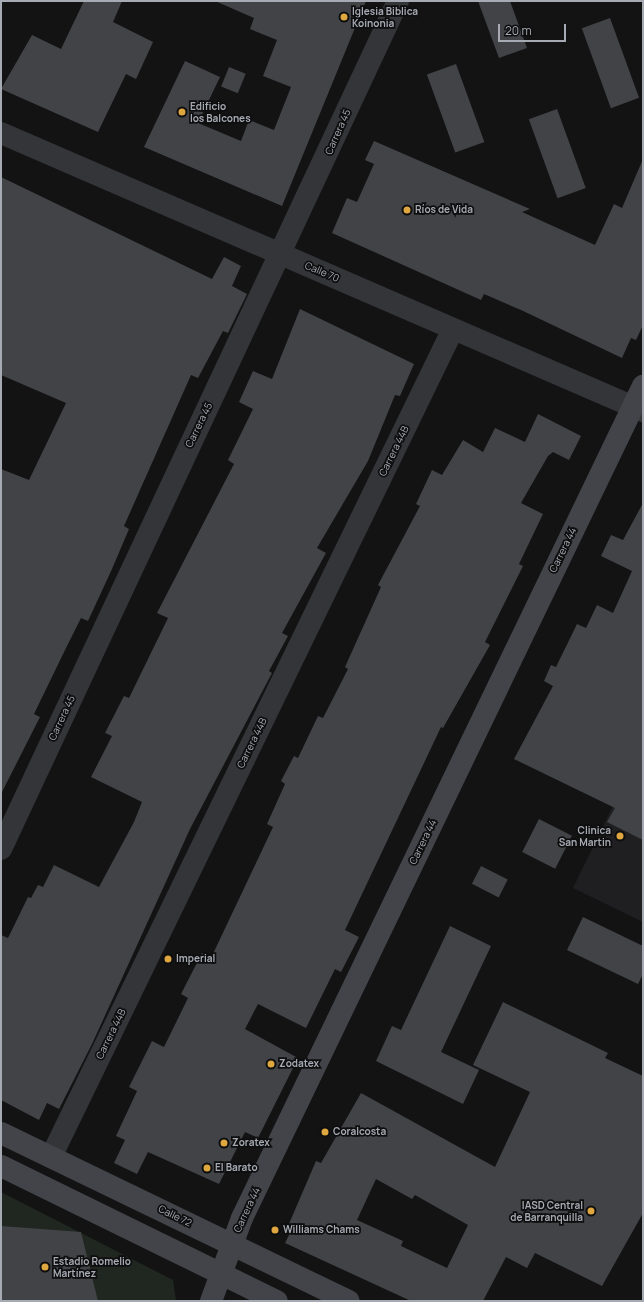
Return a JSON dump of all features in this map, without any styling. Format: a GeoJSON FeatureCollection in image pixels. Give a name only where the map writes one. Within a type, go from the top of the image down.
{"type":"FeatureCollection","features":[{"type":"Feature","properties":{"kind":"street","name":"Carrera 45"},"geometry":{"type":"LineString","coordinates":[[1,850],[149,528],[282,254],[398,1]]}},
{"type":"Feature","properties":{"kind":"street","name":"Calle 70"},"geometry":{"type":"LineString","coordinates":[[1,133],[637,409]]}},
{"type":"Feature","properties":{"kind":"street","name":"Carrera 44B"},"geometry":{"type":"LineString","coordinates":[[51,1157],[453,329]]}},
{"type":"Feature","properties":{"kind":"street","name":"Carrera 44"},"geometry":{"type":"LineString","coordinates":[[211,1301],[219,1273],[231,1244],[637,409],[643,386]]}},
{"type":"Feature","properties":{"kind":"street","name":"Calle 72"},"geometry":{"type":"LineString","coordinates":[[1,1133],[349,1301]]}},
{"type":"Feature","properties":{"kind":"street"},"geometry":{"type":"LineString","coordinates":[[1,1166],[277,1301]]}},
{"type":"Feature","properties":{"kind":"shaded area","name":"Clinica San Martin"},"geometry":{"type":"Polygon","coordinates":[[[627,777],[643,785],[643,922],[573,888],[627,777]]]}},
{"type":"Feature","properties":{"kind":"shaded area","name":"Estadio Romelio Martínez"},"geometry":{"type":"Polygon","coordinates":[[[1,1192],[173,1280],[176,1301],[1,1301],[1,1192]]]}},
{"type":"Feature","properties":{"kind":"building"},"geometry":{"type":"Polygon","coordinates":[[[84,1],[122,1],[113,22],[153,42],[136,79],[126,74],[98,132],[1,89],[32,35],[61,49],[84,1]]]}},
{"type":"Feature","properties":{"kind":"building"},"geometry":{"type":"Polygon","coordinates":[[[215,1],[366,1],[282,206],[144,147],[185,61],[220,77],[198,123],[241,141],[249,120],[274,130],[291,87],[263,76],[277,40],[250,29],[254,18],[215,1]]]}},
{"type":"Feature","properties":{"kind":"building"},"geometry":{"type":"Polygon","coordinates":[[[478,1],[510,1],[527,48],[499,58],[478,1]]]}},
{"type":"Feature","properties":{"kind":"building"},"geometry":{"type":"Polygon","coordinates":[[[610,18],[639,98],[611,108],[582,28],[610,18]]]}},
{"type":"Feature","properties":{"kind":"building"},"geometry":{"type":"Polygon","coordinates":[[[456,64],[484,142],[455,153],[427,75],[456,64]]]}},
{"type":"Feature","properties":{"kind":"building"},"geometry":{"type":"Polygon","coordinates":[[[229,67],[246,74],[238,93],[221,86],[229,67]]]}},
{"type":"Feature","properties":{"kind":"building"},"geometry":{"type":"Polygon","coordinates":[[[557,109],[586,188],[558,198],[529,119],[557,109]]]}},
{"type":"Feature","properties":{"kind":"building"},"geometry":{"type":"Polygon","coordinates":[[[374,141],[530,209],[522,212],[595,245],[614,204],[622,208],[643,159],[643,325],[636,340],[631,338],[622,358],[484,294],[481,300],[332,233],[347,198],[357,202],[374,164],[365,160],[374,141]]]}},
{"type":"Feature","properties":{"kind":"building"},"geometry":{"type":"Polygon","coordinates":[[[1,177],[212,279],[224,257],[241,266],[232,286],[247,294],[228,333],[223,331],[198,378],[191,375],[124,526],[129,529],[112,569],[88,621],[81,618],[66,648],[34,714],[40,717],[1,794],[1,469],[29,480],[66,403],[1,375],[1,177]]]}},
{"type":"Feature","properties":{"kind":"building"},"geometry":{"type":"Polygon","coordinates":[[[300,309],[414,364],[400,396],[395,395],[368,461],[317,548],[326,553],[282,633],[288,636],[269,671],[272,673],[190,829],[92,1044],[59,1109],[47,1103],[39,1120],[1,1100],[1,935],[8,938],[28,897],[31,898],[38,885],[43,887],[54,865],[99,887],[134,822],[142,802],[91,777],[112,736],[105,733],[124,696],[129,698],[168,618],[157,613],[234,464],[228,460],[253,409],[239,402],[253,371],[272,379],[300,309]]]}},
{"type":"Feature","properties":{"kind":"building"},"geometry":{"type":"Polygon","coordinates":[[[538,414],[581,436],[569,460],[553,452],[548,456],[521,503],[543,514],[519,564],[523,566],[485,642],[490,645],[443,728],[441,727],[345,930],[359,937],[341,972],[335,969],[306,1028],[258,1004],[245,1029],[298,1058],[258,1138],[245,1132],[219,1184],[148,1152],[137,1174],[114,1163],[125,1140],[116,1136],[137,1091],[129,1087],[152,1041],[164,1047],[188,998],[181,994],[202,953],[211,958],[273,827],[267,824],[285,784],[281,781],[294,756],[298,758],[318,716],[323,718],[348,669],[345,667],[381,587],[378,585],[420,506],[416,504],[432,470],[442,475],[463,440],[483,452],[495,428],[525,442],[538,414]]]}},
{"type":"Feature","properties":{"kind":"building"},"geometry":{"type":"Polygon","coordinates":[[[643,503],[643,840],[607,822],[615,808],[514,759],[553,686],[544,681],[551,665],[556,667],[577,624],[586,628],[597,605],[613,613],[632,571],[601,556],[611,535],[623,540],[643,503]]]}},
{"type":"Feature","properties":{"kind":"building"},"geometry":{"type":"Polygon","coordinates":[[[539,819],[572,836],[555,869],[522,852],[539,819]]]}},
{"type":"Feature","properties":{"kind":"building"},"geometry":{"type":"Polygon","coordinates":[[[481,866],[508,880],[499,897],[472,884],[481,866]]]}},
{"type":"Feature","properties":{"kind":"building"},"geometry":{"type":"Polygon","coordinates":[[[583,917],[643,946],[643,974],[638,984],[567,950],[583,917]]]}},
{"type":"Feature","properties":{"kind":"building"},"geometry":{"type":"Polygon","coordinates":[[[450,926],[491,946],[441,1052],[479,1070],[463,1104],[376,1061],[392,1026],[401,1030],[450,926]]]}},
{"type":"Feature","properties":{"kind":"building"},"geometry":{"type":"Polygon","coordinates":[[[503,1002],[608,1053],[605,1058],[643,1076],[643,1213],[602,1286],[535,1253],[527,1268],[506,1257],[483,1301],[411,1301],[285,1243],[289,1235],[285,1233],[316,1161],[321,1163],[361,1093],[495,1167],[530,1092],[473,1065],[503,1002]],[[376,1179],[357,1220],[403,1241],[401,1246],[447,1268],[468,1225],[415,1195],[412,1199],[376,1179]]]}},
{"type":"Feature","properties":{"kind":"building","name":"Estadio Romelio Martínez"},"geometry":{"type":"Polygon","coordinates":[[[1,1226],[81,1232],[98,1301],[1,1301],[1,1226]]]}},
{"type":"Feature","properties":{"kind":"place","name":"Iglesia Biblica Koinonia"},"geometry":{"type":"Point","coordinates":[344,17]}},
{"type":"Feature","properties":{"kind":"place","name":"Edificio los Balcones"},"geometry":{"type":"Point","coordinates":[182,112]}},
{"type":"Feature","properties":{"kind":"place","name":"Ríos de Vida"},"geometry":{"type":"Point","coordinates":[407,210]}},
{"type":"Feature","properties":{"kind":"place","name":"Clinica San Martin"},"geometry":{"type":"Point","coordinates":[620,836]}},
{"type":"Feature","properties":{"kind":"place","name":"Imperial"},"geometry":{"type":"Point","coordinates":[168,959]}},
{"type":"Feature","properties":{"kind":"place","name":"Zodatex"},"geometry":{"type":"Point","coordinates":[271,1064]}},
{"type":"Feature","properties":{"kind":"place","name":"Coralcosta"},"geometry":{"type":"Point","coordinates":[325,1132]}},
{"type":"Feature","properties":{"kind":"place","name":"Zoratex"},"geometry":{"type":"Point","coordinates":[224,1143]}},
{"type":"Feature","properties":{"kind":"place","name":"El Barato"},"geometry":{"type":"Point","coordinates":[207,1168]}},
{"type":"Feature","properties":{"kind":"place","name":"IASD Central de Barranquilla"},"geometry":{"type":"Point","coordinates":[591,1211]}},
{"type":"Feature","properties":{"kind":"place","name":"Williams Chams"},"geometry":{"type":"Point","coordinates":[275,1230]}},
{"type":"Feature","properties":{"kind":"place","name":"Estadio Romelio Martínez"},"geometry":{"type":"Point","coordinates":[45,1267]}}]}
